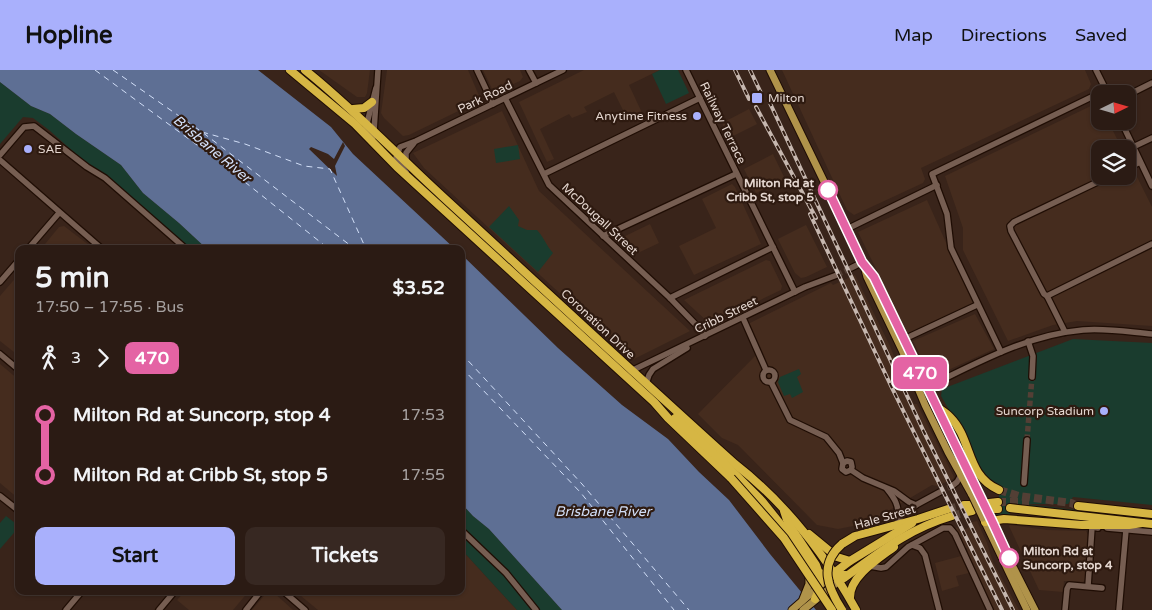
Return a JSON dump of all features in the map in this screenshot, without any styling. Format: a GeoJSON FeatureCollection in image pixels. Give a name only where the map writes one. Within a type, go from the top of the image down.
{"type":"FeatureCollection","features":[{"type":"Feature","properties":{"kind":"highway","name":"Coronation Drive"},"geometry":{"type":"LineString","coordinates":[[290,70],[355,124],[407,175],[628,372],[646,384],[734,464],[753,478],[802,528],[856,610]]}},
{"type":"Feature","properties":{"kind":"highway","name":"Coronation Drive"},"geometry":{"type":"LineString","coordinates":[[306,70],[353,109],[396,153],[628,372],[668,418],[731,478],[784,538],[832,610]]}},
{"type":"Feature","properties":{"kind":"highway"},"geometry":{"type":"LineString","coordinates":[[353,109],[364,108],[372,102]]}},
{"type":"Feature","properties":{"kind":"highway"},"geometry":{"type":"LineString","coordinates":[[654,402],[671,414],[762,501],[809,565],[819,574],[847,576],[886,546],[907,534]]}},
{"type":"Feature","properties":{"kind":"highway"},"geometry":{"type":"LineString","coordinates":[[937,407],[949,416],[956,425],[974,467],[981,477],[999,490]]}},
{"type":"Feature","properties":{"kind":"highway"},"geometry":{"type":"LineString","coordinates":[[1078,506],[1152,514]]}},
{"type":"Feature","properties":{"kind":"highway"},"geometry":{"type":"LineString","coordinates":[[1010,508],[1152,524]]}},
{"type":"Feature","properties":{"kind":"highway"},"geometry":{"type":"LineString","coordinates":[[783,509],[788,523],[816,565],[819,574],[820,585],[812,598]]}},
{"type":"Feature","properties":{"kind":"highway"},"geometry":{"type":"LineString","coordinates":[[991,512],[1004,518],[1082,525],[1129,525],[1142,523]]}},
{"type":"Feature","properties":{"kind":"highway","name":"Hale Street"},"geometry":{"type":"LineString","coordinates":[[842,610],[831,590],[828,572],[832,556],[842,544],[855,536],[918,519],[950,513],[907,534]]}},
{"type":"Feature","properties":{"kind":"highway"},"geometry":{"type":"LineString","coordinates":[[872,532],[898,518]]}},
{"type":"Feature","properties":{"kind":"highway"},"geometry":{"type":"LineString","coordinates":[[835,576],[850,561],[918,519]]}},
{"type":"Feature","properties":{"kind":"highway"},"geometry":{"type":"LineString","coordinates":[[1082,525],[1092,527]]}},
{"type":"Feature","properties":{"kind":"highway"},"geometry":{"type":"LineString","coordinates":[[802,528],[837,556],[850,561]]}},
{"type":"Feature","properties":{"kind":"highway"},"geometry":{"type":"LineString","coordinates":[[850,600],[852,584],[907,534]]}},
{"type":"Feature","properties":{"kind":"main road"},"geometry":{"type":"LineString","coordinates":[[770,70],[862,262],[871,271],[901,340],[919,391],[948,452],[961,475],[991,512],[1010,561],[1035,610]]}},
{"type":"Feature","properties":{"kind":"main road"},"geometry":{"type":"LineString","coordinates":[[901,340],[937,407],[976,495]]}},
{"type":"Feature","properties":{"kind":"main road"},"geometry":{"type":"LineString","coordinates":[[991,512],[1027,610]]}},
{"type":"Feature","properties":{"kind":"main road"},"geometry":{"type":"LineString","coordinates":[[782,526],[808,572],[812,598]]}},
{"type":"Feature","properties":{"kind":"main road"},"geometry":{"type":"LineString","coordinates":[[803,610],[812,598],[835,576]]}},
{"type":"Feature","properties":{"kind":"main road"},"geometry":{"type":"LineString","coordinates":[[820,585],[835,576]]}},
{"type":"Feature","properties":{"kind":"main road"},"geometry":{"type":"LineString","coordinates":[[792,610],[812,598]]}},
{"type":"Feature","properties":{"kind":"street"},"geometry":{"type":"LineString","coordinates":[[374,131],[378,70]]}},
{"type":"Feature","properties":{"kind":"street"},"geometry":{"type":"LineString","coordinates":[[477,70],[492,104]]}},
{"type":"Feature","properties":{"kind":"street"},"geometry":{"type":"LineString","coordinates":[[529,70],[536,83]]}},
{"type":"Feature","properties":{"kind":"street","name":"Park Road"},"geometry":{"type":"LineString","coordinates":[[396,153],[400,147],[563,70]]}},
{"type":"Feature","properties":{"kind":"street","name":"Railway Terrace"},"geometry":{"type":"LineString","coordinates":[[686,70],[795,292]]}},
{"type":"Feature","properties":{"kind":"street"},"geometry":{"type":"LineString","coordinates":[[1096,70],[1104,85]]}},
{"type":"Feature","properties":{"kind":"street"},"geometry":{"type":"LineString","coordinates":[[1136,91],[1152,83]]}},
{"type":"Feature","properties":{"kind":"street"},"geometry":{"type":"LineString","coordinates":[[376,88],[367,130],[374,139],[376,146]]}},
{"type":"Feature","properties":{"kind":"street","name":"McDougall Street"},"geometry":{"type":"LineString","coordinates":[[506,98],[550,186],[670,298],[700,328],[705,336]]}},
{"type":"Feature","properties":{"kind":"street"},"geometry":{"type":"LineString","coordinates":[[544,174],[700,98]]}},
{"type":"Feature","properties":{"kind":"street"},"geometry":{"type":"LineString","coordinates":[[1001,352],[951,248],[947,214],[932,174],[1091,99]]}},
{"type":"Feature","properties":{"kind":"street"},"geometry":{"type":"LineString","coordinates":[[0,154],[20,130],[28,125],[37,127],[87,167],[105,178],[181,245]]}},
{"type":"Feature","properties":{"kind":"street"},"geometry":{"type":"LineString","coordinates":[[1136,146],[1152,138]]}},
{"type":"Feature","properties":{"kind":"street"},"geometry":{"type":"LineString","coordinates":[[406,162],[406,153],[416,141]]}},
{"type":"Feature","properties":{"kind":"street"},"geometry":{"type":"LineString","coordinates":[[1136,152],[1140,162],[1150,175],[1152,186]]}},
{"type":"Feature","properties":{"kind":"street"},"geometry":{"type":"LineString","coordinates":[[396,153],[396,160],[407,175]]}},
{"type":"Feature","properties":{"kind":"street"},"geometry":{"type":"LineString","coordinates":[[0,160],[97,245]]}},
{"type":"Feature","properties":{"kind":"street"},"geometry":{"type":"LineString","coordinates":[[1136,164],[1140,162]]}},
{"type":"Feature","properties":{"kind":"street"},"geometry":{"type":"LineString","coordinates":[[603,236],[736,174]]}},
{"type":"Feature","properties":{"kind":"street"},"geometry":{"type":"LineString","coordinates":[[846,229],[937,185]]}},
{"type":"Feature","properties":{"kind":"street"},"geometry":{"type":"LineString","coordinates":[[1065,332],[1010,226],[1014,222],[1091,185]]}},
{"type":"Feature","properties":{"kind":"street"},"geometry":{"type":"LineString","coordinates":[[31,245],[59,213]]}},
{"type":"Feature","properties":{"kind":"street"},"geometry":{"type":"LineString","coordinates":[[1047,296],[1152,244]]}},
{"type":"Feature","properties":{"kind":"street"},"geometry":{"type":"LineString","coordinates":[[670,298],[773,247]]}},
{"type":"Feature","properties":{"kind":"street"},"geometry":{"type":"LineString","coordinates":[[851,268],[862,262]]}},
{"type":"Feature","properties":{"kind":"street"},"geometry":{"type":"LineString","coordinates":[[0,282],[15,265]]}},
{"type":"Feature","properties":{"kind":"street","name":"Cribb Street"},"geometry":{"type":"LineString","coordinates":[[628,372],[795,292],[837,275]]}},
{"type":"Feature","properties":{"kind":"street"},"geometry":{"type":"LineString","coordinates":[[901,340],[977,305]]}},
{"type":"Feature","properties":{"kind":"street"},"geometry":{"type":"LineString","coordinates":[[743,318],[766,370],[764,378],[767,382],[771,382],[790,420],[797,425],[826,437],[839,453],[844,471],[848,472],[851,470],[863,478],[894,491],[916,505]]}},
{"type":"Feature","properties":{"kind":"street"},"geometry":{"type":"LineString","coordinates":[[919,391],[1028,341],[1065,332],[1094,330],[1152,334]]}},
{"type":"Feature","properties":{"kind":"street"},"geometry":{"type":"LineString","coordinates":[[646,384],[653,369],[696,340]]}},
{"type":"Feature","properties":{"kind":"street"},"geometry":{"type":"LineString","coordinates":[[1028,341],[1033,356],[1032,377]]}},
{"type":"Feature","properties":{"kind":"street"},"geometry":{"type":"LineString","coordinates":[[0,354],[15,367]]}},
{"type":"Feature","properties":{"kind":"street"},"geometry":{"type":"LineString","coordinates":[[766,370],[772,370],[775,373],[776,378],[771,382]]}},
{"type":"Feature","properties":{"kind":"street"},"geometry":{"type":"LineString","coordinates":[[1024,483],[1027,440]]}},
{"type":"Feature","properties":{"kind":"street"},"geometry":{"type":"LineString","coordinates":[[952,486],[961,475]]}},
{"type":"Feature","properties":{"kind":"street"},"geometry":{"type":"LineString","coordinates":[[887,489],[896,501],[898,518]]}},
{"type":"Feature","properties":{"kind":"street"},"geometry":{"type":"LineString","coordinates":[[898,518],[916,505],[940,492]]}},
{"type":"Feature","properties":{"kind":"street"},"geometry":{"type":"LineString","coordinates":[[0,496],[15,508]]}},
{"type":"Feature","properties":{"kind":"street"},"geometry":{"type":"LineString","coordinates":[[1088,586],[1092,527],[1152,532]]}},
{"type":"Feature","properties":{"kind":"street"},"geometry":{"type":"LineString","coordinates":[[870,566],[883,568],[912,545],[943,528],[950,528],[990,610]]}},
{"type":"Feature","properties":{"kind":"street"},"geometry":{"type":"LineString","coordinates":[[1119,610],[1126,530]]}},
{"type":"Feature","properties":{"kind":"street"},"geometry":{"type":"LineString","coordinates":[[465,534],[506,573],[536,610]]}},
{"type":"Feature","properties":{"kind":"street"},"geometry":{"type":"LineString","coordinates":[[920,548],[928,536]]}},
{"type":"Feature","properties":{"kind":"street"},"geometry":{"type":"LineString","coordinates":[[912,545],[920,548],[924,555],[938,610]]}},
{"type":"Feature","properties":{"kind":"street"},"geometry":{"type":"LineString","coordinates":[[1065,610],[1068,586],[1102,588]]}},
{"type":"Feature","properties":{"kind":"street"},"geometry":{"type":"LineString","coordinates":[[66,610],[79,595]]}},
{"type":"Feature","properties":{"kind":"street"},"geometry":{"type":"LineString","coordinates":[[159,610],[172,595]]}},
{"type":"Feature","properties":{"kind":"street"},"geometry":{"type":"LineString","coordinates":[[246,610],[258,595]]}},
{"type":"Feature","properties":{"kind":"street"},"geometry":{"type":"LineString","coordinates":[[288,595],[305,610]]}},
{"type":"Feature","properties":{"kind":"shaded area"},"geometry":{"type":"Polygon","coordinates":[[[319,70],[370,70],[365,97],[357,97],[319,70]]]}},
{"type":"Feature","properties":{"kind":"shaded area"},"geometry":{"type":"Polygon","coordinates":[[[387,70],[468,70],[480,98],[477,102],[409,135],[403,136],[381,113],[387,70]]]}},
{"type":"Feature","properties":{"kind":"shaded area"},"geometry":{"type":"Polygon","coordinates":[[[483,70],[520,70],[523,77],[520,81],[496,92],[492,89],[483,70]]]}},
{"type":"Feature","properties":{"kind":"shaded area"},"geometry":{"type":"Polygon","coordinates":[[[584,70],[660,70],[629,85],[643,115],[629,122],[614,92],[584,107],[587,112],[572,118],[569,114],[540,129],[554,159],[547,162],[519,102],[584,70]]]}},
{"type":"Feature","properties":{"kind":"shaded area"},"geometry":{"type":"Polygon","coordinates":[[[782,70],[1085,70],[1091,84],[1089,89],[921,168],[925,179],[923,183],[854,215],[847,210],[782,70]]]}},
{"type":"Feature","properties":{"kind":"shaded area"},"geometry":{"type":"Polygon","coordinates":[[[1091,106],[1091,130],[1112,130],[1118,140],[1091,140],[1091,185],[1136,185],[1136,175],[1152,207],[1152,326],[1077,321],[1053,325],[1008,341],[963,250],[963,228],[945,176],[1091,106]]]}},
{"type":"Feature","properties":{"kind":"shaded area"},"geometry":{"type":"Polygon","coordinates":[[[749,109],[757,124],[729,138],[722,123],[749,109]]]}},
{"type":"Feature","properties":{"kind":"shaded area"},"geometry":{"type":"Polygon","coordinates":[[[502,111],[539,191],[690,331],[632,360],[424,168],[413,153],[502,111]]]}},
{"type":"Feature","properties":{"kind":"shaded area"},"geometry":{"type":"Polygon","coordinates":[[[773,154],[785,179],[756,193],[744,169],[773,154]]]}},
{"type":"Feature","properties":{"kind":"shaded area"},"geometry":{"type":"Polygon","coordinates":[[[732,184],[761,244],[694,275],[679,246],[716,228],[702,199],[732,184]]]}},
{"type":"Feature","properties":{"kind":"shaded area"},"geometry":{"type":"Polygon","coordinates":[[[927,200],[973,303],[908,334],[858,232],[927,200]]]}},
{"type":"Feature","properties":{"kind":"shaded area"},"geometry":{"type":"Polygon","coordinates":[[[650,224],[659,243],[636,254],[619,239],[650,224]]]}},
{"type":"Feature","properties":{"kind":"shaded area"},"geometry":{"type":"Polygon","coordinates":[[[806,225],[827,267],[801,278],[795,273],[778,239],[806,225]]]}},
{"type":"Feature","properties":{"kind":"shaded area"},"geometry":{"type":"Polygon","coordinates":[[[64,226],[89,245],[44,245],[59,227],[64,226]]]}},
{"type":"Feature","properties":{"kind":"shaded area"},"geometry":{"type":"Polygon","coordinates":[[[766,260],[770,261],[782,286],[781,290],[710,324],[684,300],[766,260]]]}},
{"type":"Feature","properties":{"kind":"shaded area"},"geometry":{"type":"Polygon","coordinates":[[[855,275],[890,346],[914,404],[917,404],[954,477],[937,486],[932,485],[868,523],[838,529],[817,525],[738,445],[722,438],[698,414],[759,352],[746,325],[831,283],[833,285],[855,275]]]}},
{"type":"Feature","properties":{"kind":"shaded area"},"geometry":{"type":"Polygon","coordinates":[[[15,279],[15,353],[0,341],[0,296],[15,279]]]}},
{"type":"Feature","properties":{"kind":"shaded area"},"geometry":{"type":"Polygon","coordinates":[[[975,314],[994,349],[931,378],[913,341],[975,314]]]}},
{"type":"Feature","properties":{"kind":"shaded area"},"geometry":{"type":"Polygon","coordinates":[[[0,364],[15,377],[15,496],[0,483],[0,364]]]}},
{"type":"Feature","properties":{"kind":"shaded area"},"geometry":{"type":"Polygon","coordinates":[[[977,521],[993,562],[1019,610],[994,610],[967,548],[964,548],[955,529],[957,527],[960,532],[973,525],[972,522],[977,521]]]}},
{"type":"Feature","properties":{"kind":"shaded area"},"geometry":{"type":"Polygon","coordinates":[[[1010,525],[1047,530],[1086,531],[1088,535],[1085,580],[1083,582],[1064,581],[1063,592],[1039,590],[1010,525]]]}},
{"type":"Feature","properties":{"kind":"shaded area"},"geometry":{"type":"Polygon","coordinates":[[[465,553],[517,610],[318,610],[300,595],[465,595],[465,553]]]}},
{"type":"Feature","properties":{"kind":"shaded area"},"geometry":{"type":"Polygon","coordinates":[[[961,556],[969,573],[956,576],[959,586],[942,591],[935,563],[961,556]]]}},
{"type":"Feature","properties":{"kind":"shaded area"},"geometry":{"type":"Polygon","coordinates":[[[181,595],[246,595],[233,610],[189,610],[177,600],[181,595]]]}},
{"type":"Feature","properties":{"kind":"shaded area"},"geometry":{"type":"Polygon","coordinates":[[[265,595],[276,595],[293,610],[252,610],[265,595]]]}},
{"type":"Feature","properties":{"kind":"green space"},"geometry":{"type":"Polygon","coordinates":[[[660,70],[678,70],[689,93],[666,104],[652,74],[660,70]]]}},
{"type":"Feature","properties":{"kind":"green space"},"geometry":{"type":"Polygon","coordinates":[[[0,82],[31,106],[50,114],[121,165],[143,193],[203,245],[176,245],[49,130],[33,118],[23,117],[0,144],[0,82]]]}},
{"type":"Feature","properties":{"kind":"green space"},"geometry":{"type":"Polygon","coordinates":[[[518,145],[520,159],[496,163],[494,149],[518,145]]]}},
{"type":"Feature","properties":{"kind":"green space"},"geometry":{"type":"Polygon","coordinates":[[[509,206],[519,220],[518,226],[527,230],[537,230],[553,253],[538,272],[489,227],[509,206]]]}},
{"type":"Feature","properties":{"kind":"green space"},"geometry":{"type":"Polygon","coordinates":[[[1073,339],[1152,343],[1152,505],[1073,497],[1068,504],[1025,504],[1076,510],[1079,501],[1078,511],[1010,505],[1010,515],[997,516],[1000,487],[991,484],[981,474],[941,396],[942,389],[1073,339]]]}},
{"type":"Feature","properties":{"kind":"green space"},"geometry":{"type":"Polygon","coordinates":[[[799,369],[801,374],[797,377],[803,392],[792,398],[790,394],[784,396],[778,382],[780,377],[799,369]]]}},
{"type":"Feature","properties":{"kind":"green space"},"geometry":{"type":"Polygon","coordinates":[[[465,507],[489,529],[562,610],[517,610],[465,553],[465,507]]]}},
{"type":"Feature","properties":{"kind":"green space"},"geometry":{"type":"Polygon","coordinates":[[[6,516],[15,523],[15,532],[0,549],[0,523],[6,516]]]}},
{"type":"Feature","properties":{"kind":"water","name":"Brisbane River"},"geometry":{"type":"Polygon","coordinates":[[[0,70],[258,70],[331,127],[353,154],[451,245],[203,245],[143,193],[121,165],[50,114],[31,106],[0,82],[0,70]]]}},
{"type":"Feature","properties":{"kind":"water","name":"Brisbane River"},"geometry":{"type":"Polygon","coordinates":[[[465,258],[558,348],[622,405],[668,439],[729,500],[816,610],[562,610],[489,529],[465,507],[465,258]]]}},
{"type":"Feature","properties":{"kind":"pier"},"geometry":{"type":"Polygon","coordinates":[[[343,142],[345,146],[335,166],[337,176],[309,149],[311,147],[328,154],[334,159],[343,142]]]}},
{"type":"Feature","properties":{"kind":"ferry route"},"geometry":{"type":"LineString","coordinates":[[95,70],[216,159],[324,245]]}},
{"type":"Feature","properties":{"kind":"ferry route"},"geometry":{"type":"LineString","coordinates":[[113,70],[202,132],[350,245]]}},
{"type":"Feature","properties":{"kind":"ferry route"},"geometry":{"type":"LineString","coordinates":[[202,132],[245,144],[304,166],[330,169],[364,245]]}},
{"type":"Feature","properties":{"kind":"ferry route"},"geometry":{"type":"LineString","coordinates":[[465,357],[582,484],[689,610]]}},
{"type":"Feature","properties":{"kind":"ferry route"},"geometry":{"type":"LineString","coordinates":[[465,371],[581,493],[674,610]]}},
{"type":"Feature","properties":{"kind":"tunnel"},"geometry":{"type":"LineString","coordinates":[[837,275],[851,268]]}},
{"type":"Feature","properties":{"kind":"tunnel"},"geometry":{"type":"LineString","coordinates":[[1027,440],[1032,377]]}},
{"type":"Feature","properties":{"kind":"tunnel"},"geometry":{"type":"LineString","coordinates":[[940,492],[952,486]]}},
{"type":"Feature","properties":{"kind":"tunnel"},"geometry":{"type":"LineString","coordinates":[[999,490],[1019,496],[1071,503],[1078,506]]}},
{"type":"Feature","properties":{"kind":"tunnel"},"geometry":{"type":"LineString","coordinates":[[998,502],[1029,502]]}},
{"type":"Feature","properties":{"kind":"tunnel"},"geometry":{"type":"LineString","coordinates":[[948,509],[964,505]]}},
{"type":"Feature","properties":{"kind":"tunnel"},"geometry":{"type":"LineString","coordinates":[[952,516],[967,512]]}},
{"type":"Feature","properties":{"kind":"railway"},"geometry":{"type":"LineString","coordinates":[[735,70],[749,99]]}},
{"type":"Feature","properties":{"kind":"railway"},"geometry":{"type":"LineString","coordinates":[[750,70],[761,93]]}},
{"type":"Feature","properties":{"kind":"railway"},"geometry":{"type":"LineString","coordinates":[[769,101],[924,432],[1013,610]]}},
{"type":"Feature","properties":{"kind":"railway"},"geometry":{"type":"LineString","coordinates":[[756,107],[816,218]]}},
{"type":"Feature","properties":{"kind":"railway"},"geometry":{"type":"LineString","coordinates":[[810,214],[892,388],[1002,610]]}},
{"type":"Feature","properties":{"kind":"bus line","name":"470"},"geometry":{"type":"LineString","coordinates":[[828,190],[862,262],[874,277],[1009,558]]}},
{"type":"Feature","properties":{"kind":"place","name":"Milton"},"geometry":{"type":"Point","coordinates":[757,98]}},
{"type":"Feature","properties":{"kind":"place","name":"Anytime Fitness"},"geometry":{"type":"Point","coordinates":[697,116]}},
{"type":"Feature","properties":{"kind":"place","name":"SAE"},"geometry":{"type":"Point","coordinates":[28,149]}},
{"type":"Feature","properties":{"kind":"place","name":"Milton Rd at Cribb St, stop 5"},"geometry":{"type":"Point","coordinates":[828,190]}},
{"type":"Feature","properties":{"kind":"place","name":"Suncorp Stadium"},"geometry":{"type":"Point","coordinates":[1104,411]}},
{"type":"Feature","properties":{"kind":"place","name":"Milton Rd at Suncorp, stop 4"},"geometry":{"type":"Point","coordinates":[1009,558]}}]}
